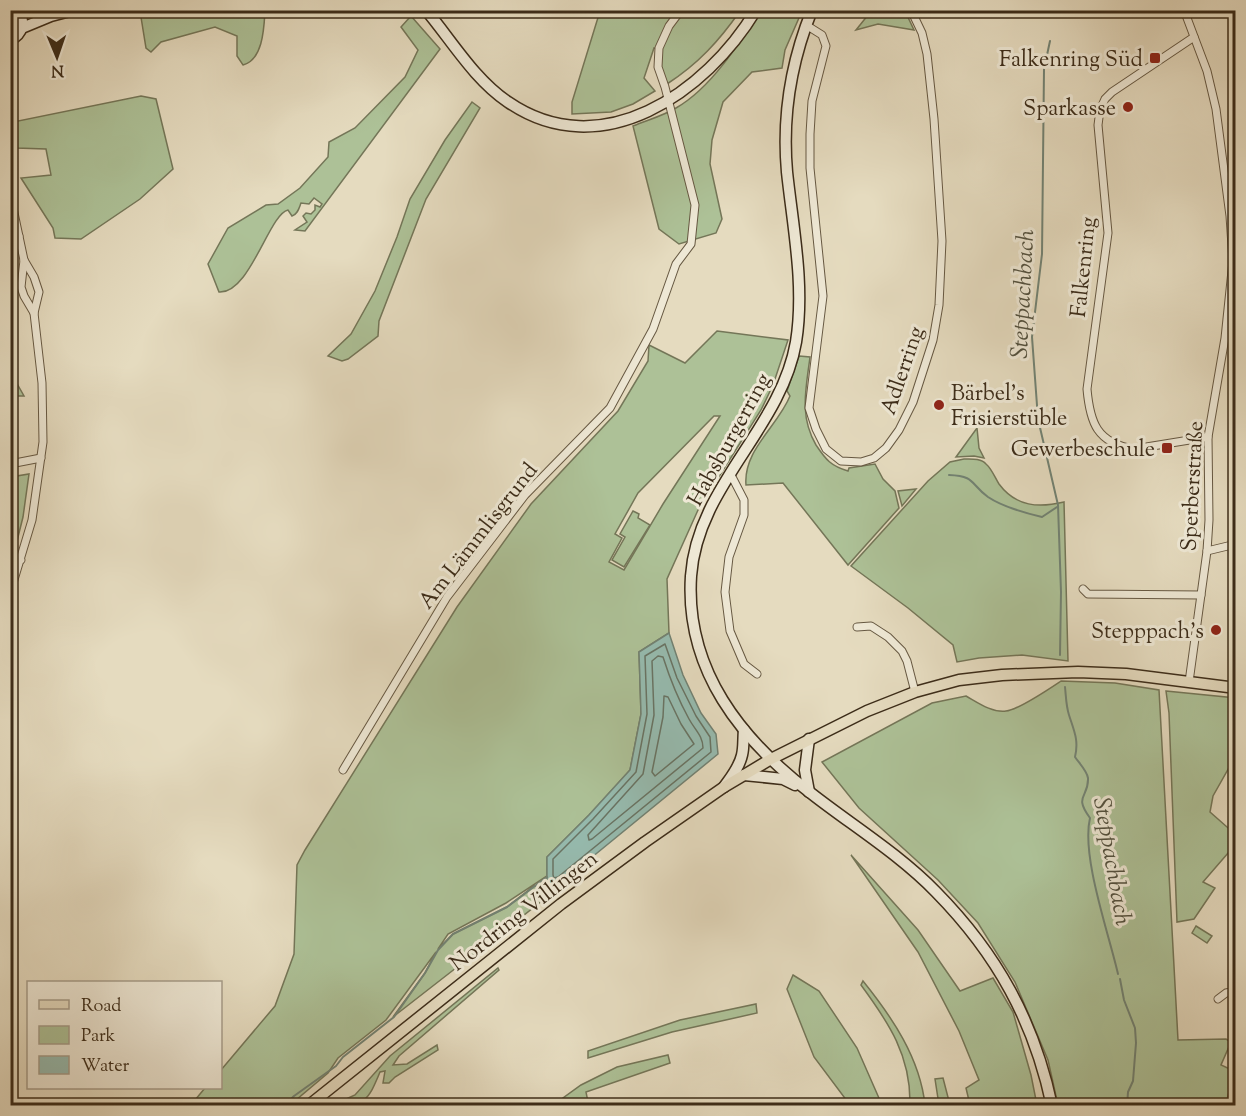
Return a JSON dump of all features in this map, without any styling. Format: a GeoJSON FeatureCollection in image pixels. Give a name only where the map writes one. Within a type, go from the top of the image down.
{"type":"FeatureCollection","features":[{"type":"Feature","properties":{"kind":"main road","name":"Nordring Villingen"},"geometry":{"type":"LineString","coordinates":[[308,1106],[597,876],[724,787],[771,759],[867,711],[915,692],[959,680],[1013,674],[1078,672],[1116,674],[1236,688]]}},
{"type":"Feature","properties":{"kind":"street"},"geometry":{"type":"LineString","coordinates":[[11,40],[18,35],[20,18],[32,14],[51,16],[74,10]]}},
{"type":"Feature","properties":{"kind":"street"},"geometry":{"type":"LineString","coordinates":[[426,10],[487,84],[507,102],[549,122],[581,127],[607,125],[644,114],[668,101],[720,59],[756,10]]}},
{"type":"Feature","properties":{"kind":"street","name":"Am Lämmlisgrund"},"geometry":{"type":"LineString","coordinates":[[343,770],[447,597],[525,495],[610,408],[653,329],[676,264],[691,244],[695,205],[658,67],[659,48],[669,26],[681,10]]}},
{"type":"Feature","properties":{"kind":"street","name":"Habsburgerring"},"geometry":{"type":"LineString","coordinates":[[809,792],[771,759],[744,730],[721,700],[705,670],[695,638],[690,595],[696,543],[711,506],[771,411],[789,368],[796,343],[800,302],[785,136],[788,98],[799,44],[812,10]]}},
{"type":"Feature","properties":{"kind":"street","name":"Adlerring"},"geometry":{"type":"LineString","coordinates":[[806,25],[822,35],[826,46],[812,101],[810,134],[810,168],[823,296],[809,408],[826,449],[841,461],[861,462],[874,458],[886,448],[909,411],[933,340],[939,305],[942,241],[934,119],[927,54],[922,33],[911,10]]}},
{"type":"Feature","properties":{"kind":"street","name":"Sperberstraße"},"geometry":{"type":"LineString","coordinates":[[1184,10],[1207,71],[1216,109],[1234,262],[1225,338],[1208,437],[1207,551],[1188,682]]}},
{"type":"Feature","properties":{"kind":"street","name":"Falkenring"},"geometry":{"type":"LineString","coordinates":[[1194,37],[1117,87],[1105,99],[1100,110],[1098,125],[1108,233],[1087,389],[1089,410],[1096,429],[1111,443],[1134,449],[1208,437]]}},
{"type":"Feature","properties":{"kind":"street"},"geometry":{"type":"LineString","coordinates":[[10,194],[24,260],[21,287],[34,313]]}},
{"type":"Feature","properties":{"kind":"street"},"geometry":{"type":"LineString","coordinates":[[10,240],[19,236]]}},
{"type":"Feature","properties":{"kind":"street"},"geometry":{"type":"LineString","coordinates":[[10,593],[32,520],[41,458],[43,400],[34,313],[39,292],[34,277],[24,260]]}},
{"type":"Feature","properties":{"kind":"street"},"geometry":{"type":"LineString","coordinates":[[10,464],[41,458]]}},
{"type":"Feature","properties":{"kind":"street"},"geometry":{"type":"LineString","coordinates":[[730,473],[744,500],[744,515],[729,557],[725,592],[730,631],[744,664],[757,674]]}},
{"type":"Feature","properties":{"kind":"street"},"geometry":{"type":"LineString","coordinates":[[1207,551],[1236,544]]}},
{"type":"Feature","properties":{"kind":"street"},"geometry":{"type":"LineString","coordinates":[[10,562],[21,560]]}},
{"type":"Feature","properties":{"kind":"street"},"geometry":{"type":"LineString","coordinates":[[1083,589],[1088,594],[1201,595]]}},
{"type":"Feature","properties":{"kind":"street"},"geometry":{"type":"LineString","coordinates":[[856,627],[871,626],[902,651],[915,692]]}},
{"type":"Feature","properties":{"kind":"street"},"geometry":{"type":"LineString","coordinates":[[724,787],[739,766],[743,752],[744,730]]}},
{"type":"Feature","properties":{"kind":"street"},"geometry":{"type":"LineString","coordinates":[[809,739],[805,770],[809,792]]}},
{"type":"Feature","properties":{"kind":"street"},"geometry":{"type":"LineString","coordinates":[[744,775],[783,779],[809,792],[904,863],[935,891],[987,950],[1016,999],[1038,1050],[1052,1106]]}},
{"type":"Feature","properties":{"kind":"street"},"geometry":{"type":"LineString","coordinates":[[1218,999],[1226,993],[1236,991]]}},
{"type":"Feature","properties":{"kind":"green space"},"geometry":{"type":"Polygon","coordinates":[[[140,10],[265,11],[261,42],[255,57],[243,65],[237,56],[237,36],[215,27],[161,42],[151,52],[146,48],[140,10]]]}},
{"type":"Feature","properties":{"kind":"green space"},"geometry":{"type":"Polygon","coordinates":[[[872,10],[905,11],[914,30],[878,24],[856,30],[872,10]]]}},
{"type":"Feature","properties":{"kind":"green space"},"geometry":{"type":"Polygon","coordinates":[[[600,11],[740,11],[707,51],[667,84],[661,67],[661,50],[654,48],[644,78],[655,91],[633,104],[611,112],[572,114],[572,102],[600,11]]]}},
{"type":"Feature","properties":{"kind":"green space"},"geometry":{"type":"Polygon","coordinates":[[[759,11],[802,11],[785,50],[782,68],[752,72],[723,102],[712,140],[710,164],[722,219],[716,233],[679,244],[659,229],[633,126],[671,111],[701,89],[733,51],[759,11]]]}},
{"type":"Feature","properties":{"kind":"green space"},"geometry":{"type":"Polygon","coordinates":[[[411,16],[440,49],[305,231],[295,230],[307,222],[303,216],[306,213],[311,214],[315,210],[315,205],[320,207],[322,204],[314,198],[309,204],[301,203],[294,215],[292,216],[288,210],[281,215],[240,281],[230,289],[219,292],[208,264],[228,228],[266,205],[278,204],[300,188],[328,157],[329,142],[355,128],[405,77],[418,50],[401,27],[411,16]]]}},
{"type":"Feature","properties":{"kind":"green space"},"geometry":{"type":"Polygon","coordinates":[[[141,96],[156,99],[173,169],[140,199],[81,239],[55,238],[53,228],[21,178],[51,175],[46,149],[16,148],[13,122],[141,96]]]}},
{"type":"Feature","properties":{"kind":"green space"},"geometry":{"type":"Polygon","coordinates":[[[472,102],[480,108],[426,199],[379,321],[378,336],[348,359],[342,361],[328,356],[351,334],[375,291],[410,199],[445,140],[472,102]]]}},
{"type":"Feature","properties":{"kind":"green space"},"geometry":{"type":"Polygon","coordinates":[[[717,331],[788,340],[773,385],[761,410],[698,510],[667,579],[669,633],[639,652],[641,714],[630,770],[547,857],[547,876],[506,903],[448,934],[438,949],[453,934],[507,907],[534,886],[539,886],[542,901],[393,1017],[425,973],[436,952],[386,1020],[338,1058],[328,1073],[290,1105],[190,1106],[204,1089],[222,1089],[222,1069],[275,1006],[294,954],[297,865],[305,850],[457,607],[531,504],[618,411],[648,361],[649,345],[685,363],[717,331]],[[714,416],[638,493],[615,534],[622,538],[609,562],[624,570],[663,504],[720,416],[714,416]]]}},
{"type":"Feature","properties":{"kind":"green space"},"geometry":{"type":"Polygon","coordinates":[[[799,356],[810,357],[805,402],[807,424],[816,445],[829,462],[848,471],[849,468],[875,464],[883,479],[895,491],[899,508],[848,565],[783,483],[746,485],[747,472],[755,449],[785,407],[790,396],[787,391],[799,356]]]}},
{"type":"Feature","properties":{"kind":"green space"},"geometry":{"type":"Polygon","coordinates":[[[11,373],[24,396],[11,396],[11,373]]]}},
{"type":"Feature","properties":{"kind":"green space"},"geometry":{"type":"Polygon","coordinates":[[[977,428],[979,448],[984,458],[956,457],[977,428]]]}},
{"type":"Feature","properties":{"kind":"green space"},"geometry":{"type":"Polygon","coordinates":[[[964,459],[984,462],[1006,492],[1020,501],[1037,505],[1064,502],[1068,661],[1022,655],[957,662],[953,645],[851,566],[928,481],[950,462],[964,459]]]}},
{"type":"Feature","properties":{"kind":"green space"},"geometry":{"type":"Polygon","coordinates":[[[29,474],[23,517],[14,553],[11,553],[11,477],[29,474]]]}},
{"type":"Feature","properties":{"kind":"green space"},"geometry":{"type":"Polygon","coordinates":[[[916,489],[902,506],[898,491],[916,489]]]}},
{"type":"Feature","properties":{"kind":"green space"},"geometry":{"type":"Polygon","coordinates":[[[633,511],[639,514],[638,518],[650,525],[624,567],[612,560],[625,537],[620,534],[633,511]]]}},
{"type":"Feature","properties":{"kind":"green space"},"geometry":{"type":"Polygon","coordinates":[[[1061,681],[1115,683],[1159,690],[1178,1040],[1226,1039],[1231,1042],[1221,1065],[1234,1071],[1226,1104],[1229,1105],[1058,1105],[1048,1060],[1015,982],[978,923],[938,880],[859,808],[822,762],[932,703],[966,696],[990,709],[1006,711],[1026,703],[1061,681]]]}},
{"type":"Feature","properties":{"kind":"green space"},"geometry":{"type":"Polygon","coordinates":[[[1166,691],[1236,698],[1235,757],[1213,796],[1210,812],[1235,834],[1235,845],[1203,882],[1215,888],[1194,919],[1177,922],[1169,713],[1166,691]]]}},
{"type":"Feature","properties":{"kind":"green space"},"geometry":{"type":"Polygon","coordinates":[[[851,855],[918,930],[960,991],[993,978],[1013,1012],[1037,1105],[970,1105],[966,1088],[979,1080],[959,1031],[918,952],[851,855]]]}},
{"type":"Feature","properties":{"kind":"green space"},"geometry":{"type":"Polygon","coordinates":[[[1196,926],[1212,936],[1207,943],[1192,933],[1196,926]]]}},
{"type":"Feature","properties":{"kind":"green space"},"geometry":{"type":"Polygon","coordinates":[[[498,968],[499,970],[399,1056],[393,1065],[407,1064],[437,1045],[438,1050],[389,1083],[383,1083],[385,1071],[380,1072],[372,1090],[359,1103],[333,1105],[355,1095],[390,1056],[498,968]]]}},
{"type":"Feature","properties":{"kind":"green space"},"geometry":{"type":"Polygon","coordinates":[[[793,975],[819,991],[857,1048],[882,1105],[850,1105],[814,1057],[787,989],[793,975]]]}},
{"type":"Feature","properties":{"kind":"green space"},"geometry":{"type":"Polygon","coordinates":[[[863,981],[894,1024],[911,1055],[925,1105],[910,1105],[907,1071],[902,1056],[881,1013],[861,985],[863,981]]]}},
{"type":"Feature","properties":{"kind":"green space"},"geometry":{"type":"Polygon","coordinates":[[[756,1004],[757,1013],[672,1032],[588,1058],[588,1051],[680,1020],[756,1004]]]}},
{"type":"Feature","properties":{"kind":"green space"},"geometry":{"type":"Polygon","coordinates":[[[668,1055],[670,1063],[586,1092],[588,1102],[567,1105],[563,1098],[581,1085],[617,1067],[668,1055]]]}},
{"type":"Feature","properties":{"kind":"green space"},"geometry":{"type":"Polygon","coordinates":[[[943,1078],[950,1105],[939,1105],[935,1079],[943,1078]]]}},
{"type":"Feature","properties":{"kind":"water"},"geometry":{"type":"Polygon","coordinates":[[[669,633],[683,675],[701,713],[716,734],[718,754],[547,894],[547,857],[630,770],[641,714],[639,652],[669,633]]]}},
{"type":"Feature","properties":{"kind":"waterway","name":"Steppachbach"},"geometry":{"type":"LineString","coordinates":[[1050,41],[1044,69],[1042,254],[1032,337],[1038,419],[1058,505],[1061,592],[1060,655]]}},
{"type":"Feature","properties":{"kind":"waterway"},"geometry":{"type":"LineString","coordinates":[[949,475],[968,479],[988,497],[1021,512],[1042,517],[1057,507]]}},
{"type":"Feature","properties":{"kind":"waterway","name":"Steppachbach"},"geometry":{"type":"LineString","coordinates":[[1065,687],[1067,708],[1076,740],[1075,757],[1088,778],[1082,801],[1090,818],[1089,853],[1097,895],[1118,974]]}},
{"type":"Feature","properties":{"kind":"waterway"},"geometry":{"type":"LineString","coordinates":[[284,1106],[394,1017],[438,950],[453,934],[507,907],[547,877]]}},
{"type":"Feature","properties":{"kind":"waterway","name":"Steppachbach"},"geometry":{"type":"LineString","coordinates":[[1120,979],[1124,1000],[1135,1028],[1136,1043],[1133,1081],[1128,1092],[1127,1106]]}},
{"type":"Feature","properties":{"kind":"place","name":"Falkenring Süd"},"geometry":{"type":"Point","coordinates":[1155,58]}},
{"type":"Feature","properties":{"kind":"place","name":"Sparkasse"},"geometry":{"type":"Point","coordinates":[1128,107]}},
{"type":"Feature","properties":{"kind":"place","name":"Bärbel's Frisierstüble"},"geometry":{"type":"Point","coordinates":[939,405]}},
{"type":"Feature","properties":{"kind":"place","name":"Gewerbeschule"},"geometry":{"type":"Point","coordinates":[1167,448]}},
{"type":"Feature","properties":{"kind":"place","name":"Stepppach's"},"geometry":{"type":"Point","coordinates":[1216,630]}}]}
